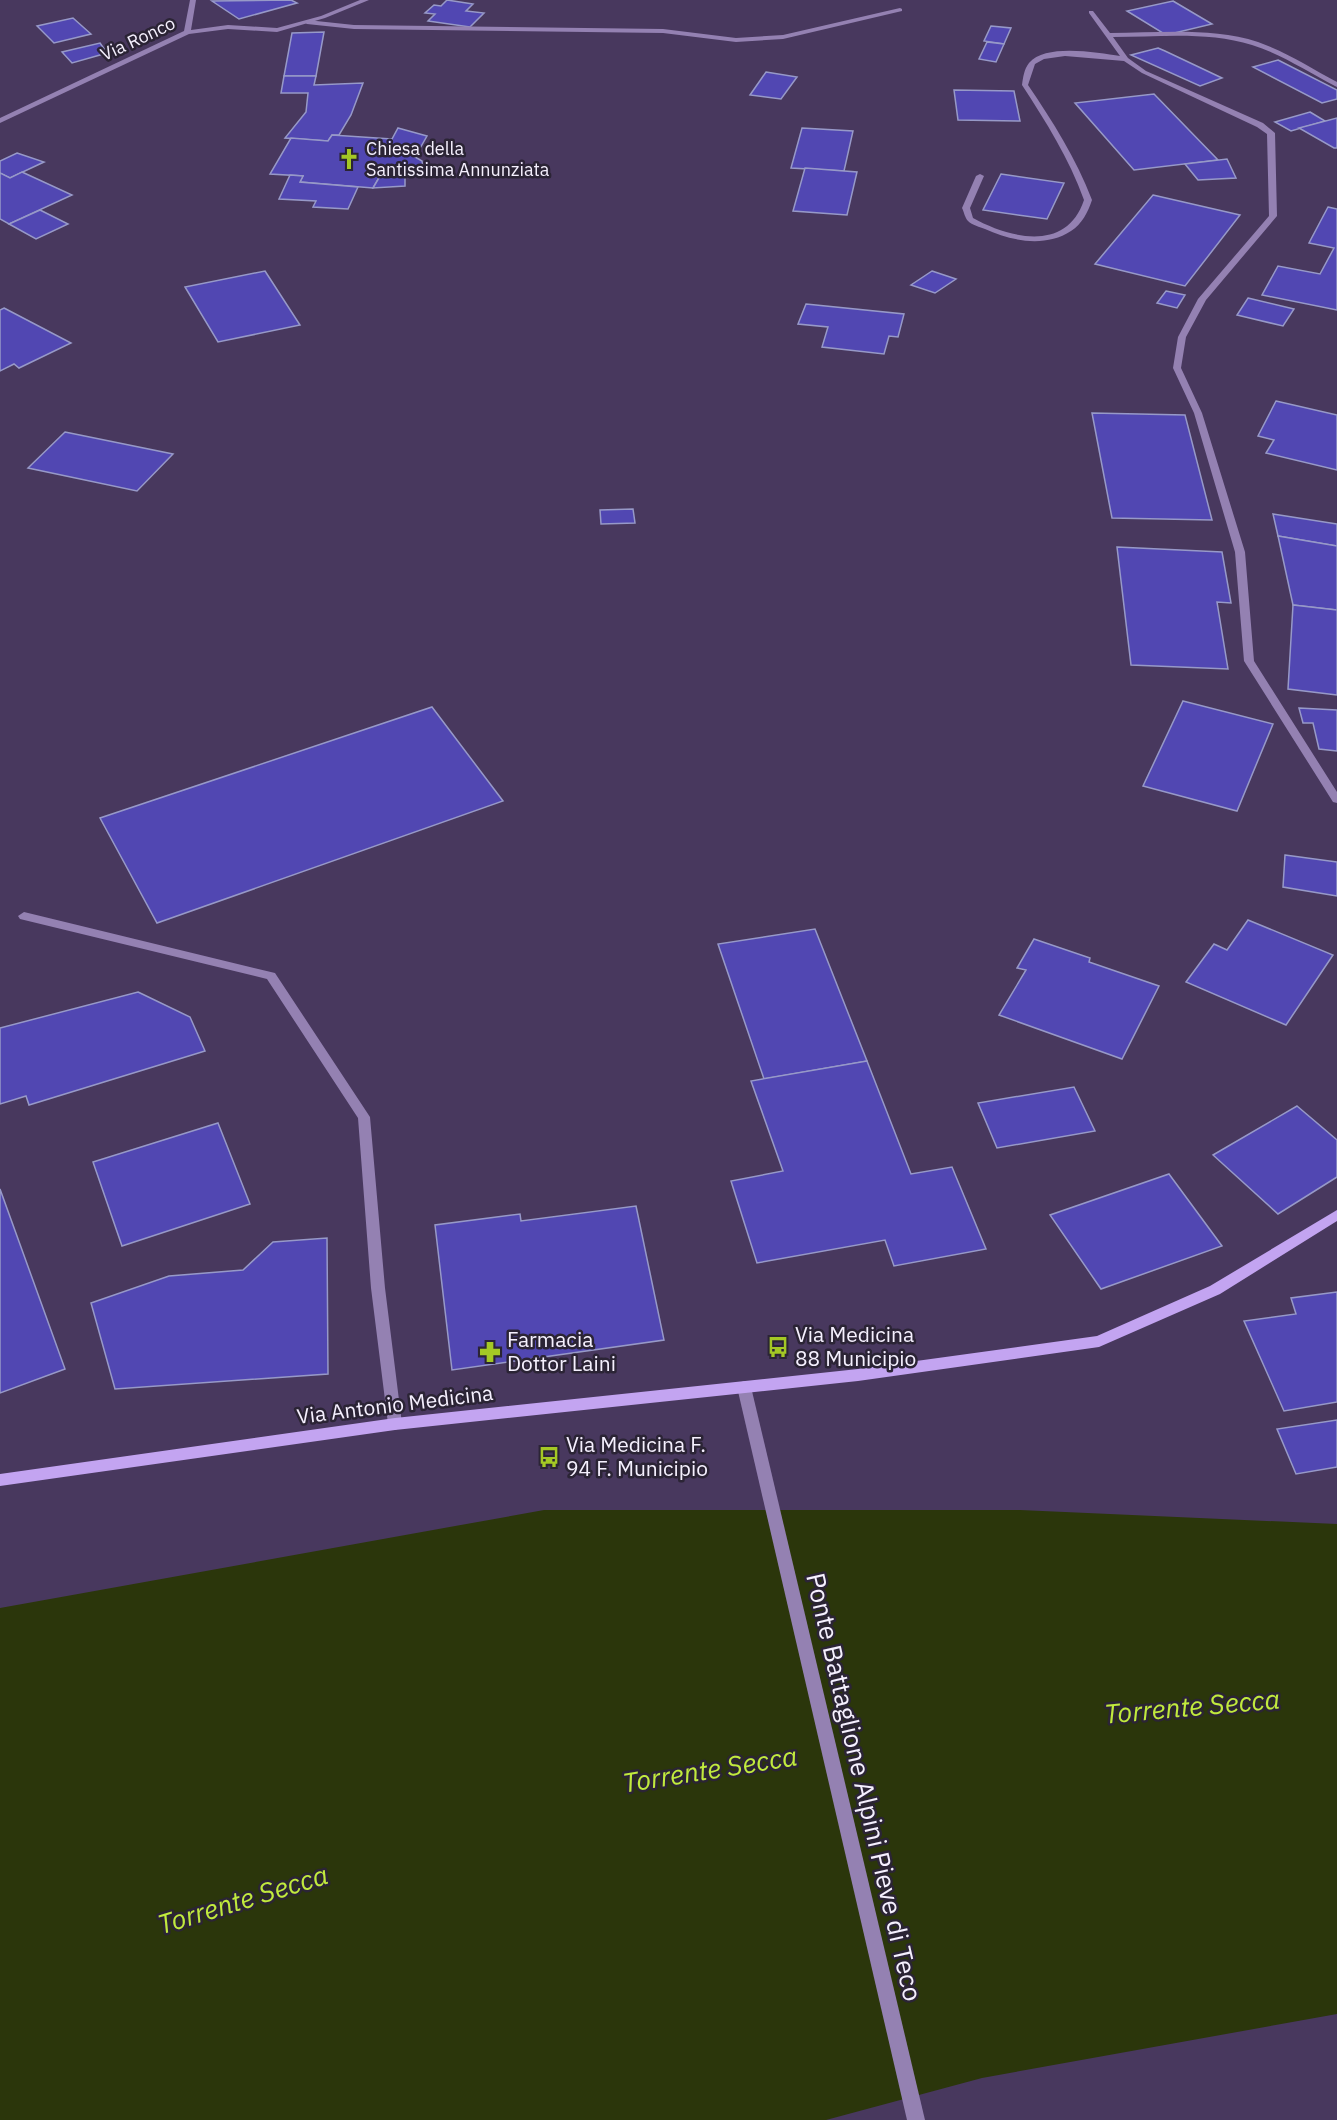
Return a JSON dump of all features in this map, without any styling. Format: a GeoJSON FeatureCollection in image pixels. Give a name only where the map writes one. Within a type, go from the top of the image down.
{"type":"FeatureCollection","features":[{"type":"Feature","properties":{"kind":"main road","name":"Via Antonio Medicina"},"geometry":{"type":"LineString","coordinates":[[0,1480],[395,1424],[858,1375],[1099,1341],[1215,1290],[1337,1215]]}},
{"type":"Feature","properties":{"kind":"street"},"geometry":{"type":"LineString","coordinates":[[187,32],[193,0]]}},
{"type":"Feature","properties":{"kind":"street","name":"Via Ronco"},"geometry":{"type":"LineString","coordinates":[[0,121],[187,32],[228,27],[277,30],[307,22],[366,0]]}},
{"type":"Feature","properties":{"kind":"street"},"geometry":{"type":"LineString","coordinates":[[307,22],[354,27],[663,31],[736,40],[783,37],[900,10]]}},
{"type":"Feature","properties":{"kind":"street"},"geometry":{"type":"LineString","coordinates":[[1091,12],[1126,59],[1144,72],[1260,125],[1271,133],[1273,216],[1202,299],[1182,337],[1177,368],[1198,413],[1240,552],[1249,661],[1337,800]]}},
{"type":"Feature","properties":{"kind":"street"},"geometry":{"type":"LineString","coordinates":[[1109,35],[1222,37],[1243,40],[1271,50],[1337,85]]}},
{"type":"Feature","properties":{"kind":"street"},"geometry":{"type":"LineString","coordinates":[[980,176],[966,208],[970,219],[987,230],[1008,236],[1043,237],[1067,230],[1080,218],[1088,200],[1080,176],[1067,150],[1025,85],[1027,75],[1034,62],[1052,56],[1075,54],[1126,59]]}},
{"type":"Feature","properties":{"kind":"street"},"geometry":{"type":"LineString","coordinates":[[24,916],[271,976],[364,1117],[378,1288],[395,1424]]}},
{"type":"Feature","properties":{"kind":"street","name":"Ponte Battaglione Alpini Pieve di Teco"},"geometry":{"type":"LineString","coordinates":[[744,1387],[916,2120]]}},
{"type":"Feature","properties":{"kind":"water","name":"Torrente Secca"},"geometry":{"type":"Polygon","coordinates":[[[544,1510],[1020,1510],[1337,1524],[1337,2014],[982,2078],[826,2120],[0,2120],[0,1608],[544,1510]]]}},
{"type":"Feature","properties":{"kind":"building"},"geometry":{"type":"Polygon","coordinates":[[[291,0],[297,3],[239,19],[212,1],[291,0]]]}},
{"type":"Feature","properties":{"kind":"building"},"geometry":{"type":"Polygon","coordinates":[[[447,0],[473,4],[466,11],[484,13],[470,27],[428,21],[435,14],[425,13],[434,5],[441,6],[447,0]]]}},
{"type":"Feature","properties":{"kind":"building"},"geometry":{"type":"Polygon","coordinates":[[[1173,1],[1212,24],[1166,35],[1127,11],[1173,1]]]}},
{"type":"Feature","properties":{"kind":"building"},"geometry":{"type":"Polygon","coordinates":[[[73,18],[91,34],[54,43],[37,26],[73,18]]]}},
{"type":"Feature","properties":{"kind":"building"},"geometry":{"type":"Polygon","coordinates":[[[991,26],[1011,28],[1004,44],[984,41],[991,26]]]}},
{"type":"Feature","properties":{"kind":"building"},"geometry":{"type":"Polygon","coordinates":[[[324,32],[316,76],[284,76],[292,33],[324,32]]]}},
{"type":"Feature","properties":{"kind":"building"},"geometry":{"type":"Polygon","coordinates":[[[987,42],[1004,44],[996,62],[979,59],[987,42]]]}},
{"type":"Feature","properties":{"kind":"building"},"geometry":{"type":"Polygon","coordinates":[[[100,43],[107,53],[72,63],[62,52],[100,43]]]}},
{"type":"Feature","properties":{"kind":"building"},"geometry":{"type":"Polygon","coordinates":[[[1158,48],[1222,78],[1200,86],[1131,55],[1158,48]]]}},
{"type":"Feature","properties":{"kind":"building"},"geometry":{"type":"Polygon","coordinates":[[[1278,60],[1337,90],[1337,99],[1322,103],[1253,67],[1278,60]]]}},
{"type":"Feature","properties":{"kind":"building"},"geometry":{"type":"Polygon","coordinates":[[[766,72],[797,77],[781,99],[750,95],[766,72]]]}},
{"type":"Feature","properties":{"kind":"building"},"geometry":{"type":"Polygon","coordinates":[[[284,76],[316,76],[314,85],[363,83],[351,115],[339,135],[332,135],[328,141],[285,138],[306,112],[308,93],[281,93],[284,76]]]}},
{"type":"Feature","properties":{"kind":"building"},"geometry":{"type":"Polygon","coordinates":[[[954,90],[1014,91],[1020,121],[958,120],[954,90]]]}},
{"type":"Feature","properties":{"kind":"building"},"geometry":{"type":"Polygon","coordinates":[[[1154,94],[1218,160],[1134,170],[1075,103],[1154,94]]]}},
{"type":"Feature","properties":{"kind":"building"},"geometry":{"type":"Polygon","coordinates":[[[1310,112],[1325,121],[1291,131],[1275,122],[1310,112]]]}},
{"type":"Feature","properties":{"kind":"building"},"geometry":{"type":"Polygon","coordinates":[[[1337,118],[1337,148],[1299,128],[1337,118]]]}},
{"type":"Feature","properties":{"kind":"building","name":"Chiesa della Santissima Annunziata"},"geometry":{"type":"Polygon","coordinates":[[[398,128],[427,136],[415,157],[422,161],[423,168],[405,174],[380,176],[373,188],[300,182],[303,176],[270,174],[291,138],[328,141],[332,135],[392,139],[398,128]]]}},
{"type":"Feature","properties":{"kind":"building"},"geometry":{"type":"Polygon","coordinates":[[[802,128],[853,131],[844,171],[791,168],[802,128]]]}},
{"type":"Feature","properties":{"kind":"building"},"geometry":{"type":"Polygon","coordinates":[[[17,153],[44,162],[10,178],[0,173],[0,161],[17,153]]]}},
{"type":"Feature","properties":{"kind":"building"},"geometry":{"type":"Polygon","coordinates":[[[1227,159],[1236,178],[1198,180],[1185,164],[1227,159]]]}},
{"type":"Feature","properties":{"kind":"building"},"geometry":{"type":"Polygon","coordinates":[[[805,168],[857,172],[847,215],[793,211],[805,168]]]}},
{"type":"Feature","properties":{"kind":"building"},"geometry":{"type":"Polygon","coordinates":[[[22,172],[72,195],[9,224],[0,219],[0,173],[10,178],[22,172]]]}},
{"type":"Feature","properties":{"kind":"building"},"geometry":{"type":"Polygon","coordinates":[[[405,174],[405,186],[373,188],[380,176],[405,174]]]}},
{"type":"Feature","properties":{"kind":"building"},"geometry":{"type":"Polygon","coordinates":[[[1001,174],[1064,183],[1047,219],[983,210],[1001,174]]]}},
{"type":"Feature","properties":{"kind":"building"},"geometry":{"type":"Polygon","coordinates":[[[290,175],[303,176],[300,182],[358,187],[348,209],[313,207],[316,201],[279,199],[290,175]]]}},
{"type":"Feature","properties":{"kind":"building"},"geometry":{"type":"Polygon","coordinates":[[[1153,195],[1240,215],[1185,286],[1095,264],[1153,195]]]}},
{"type":"Feature","properties":{"kind":"building"},"geometry":{"type":"Polygon","coordinates":[[[1328,207],[1337,209],[1337,310],[1262,295],[1278,266],[1320,274],[1334,248],[1309,243],[1328,207]]]}},
{"type":"Feature","properties":{"kind":"building"},"geometry":{"type":"Polygon","coordinates":[[[40,210],[68,224],[36,239],[9,224],[40,210]]]}},
{"type":"Feature","properties":{"kind":"building"},"geometry":{"type":"Polygon","coordinates":[[[265,271],[300,325],[218,342],[185,287],[265,271]]]}},
{"type":"Feature","properties":{"kind":"building"},"geometry":{"type":"Polygon","coordinates":[[[932,271],[956,279],[935,293],[911,285],[932,271]]]}},
{"type":"Feature","properties":{"kind":"building"},"geometry":{"type":"Polygon","coordinates":[[[1166,291],[1185,295],[1177,308],[1157,303],[1166,291]]]}},
{"type":"Feature","properties":{"kind":"building"},"geometry":{"type":"Polygon","coordinates":[[[1248,298],[1294,309],[1283,326],[1237,315],[1248,298]]]}},
{"type":"Feature","properties":{"kind":"building"},"geometry":{"type":"Polygon","coordinates":[[[806,304],[904,314],[898,337],[889,336],[884,354],[822,347],[828,327],[798,324],[806,304]]]}},
{"type":"Feature","properties":{"kind":"building"},"geometry":{"type":"Polygon","coordinates":[[[4,308],[71,343],[19,368],[14,364],[0,371],[0,310],[4,308]]]}},
{"type":"Feature","properties":{"kind":"building"},"geometry":{"type":"Polygon","coordinates":[[[1276,401],[1337,415],[1337,470],[1266,453],[1274,440],[1258,436],[1276,401]]]}},
{"type":"Feature","properties":{"kind":"building"},"geometry":{"type":"Polygon","coordinates":[[[1092,413],[1185,415],[1212,520],[1112,518],[1092,413]]]}},
{"type":"Feature","properties":{"kind":"building"},"geometry":{"type":"Polygon","coordinates":[[[65,432],[173,454],[137,491],[28,468],[65,432]]]}},
{"type":"Feature","properties":{"kind":"building"},"geometry":{"type":"Polygon","coordinates":[[[633,509],[635,523],[601,524],[600,510],[633,509]]]}},
{"type":"Feature","properties":{"kind":"building"},"geometry":{"type":"Polygon","coordinates":[[[1273,514],[1337,524],[1337,546],[1278,536],[1273,514]]]}},
{"type":"Feature","properties":{"kind":"building"},"geometry":{"type":"Polygon","coordinates":[[[1278,536],[1337,546],[1337,610],[1293,605],[1278,536]]]}},
{"type":"Feature","properties":{"kind":"building"},"geometry":{"type":"Polygon","coordinates":[[[1117,547],[1222,552],[1231,603],[1217,602],[1228,669],[1131,665],[1117,547]]]}},
{"type":"Feature","properties":{"kind":"building"},"geometry":{"type":"Polygon","coordinates":[[[1293,605],[1337,610],[1337,695],[1288,689],[1293,605]]]}},
{"type":"Feature","properties":{"kind":"building"},"geometry":{"type":"Polygon","coordinates":[[[1183,701],[1273,724],[1237,811],[1143,786],[1183,701]]]}},
{"type":"Feature","properties":{"kind":"building"},"geometry":{"type":"Polygon","coordinates":[[[432,707],[503,801],[157,923],[100,818],[432,707]]]}},
{"type":"Feature","properties":{"kind":"building"},"geometry":{"type":"Polygon","coordinates":[[[1299,708],[1337,710],[1337,751],[1319,749],[1313,723],[1303,723],[1299,708]]]}},
{"type":"Feature","properties":{"kind":"building"},"geometry":{"type":"Polygon","coordinates":[[[1285,855],[1337,862],[1337,896],[1283,887],[1285,855]]]}},
{"type":"Feature","properties":{"kind":"building"},"geometry":{"type":"Polygon","coordinates":[[[1248,920],[1333,955],[1286,1025],[1186,982],[1214,944],[1227,950],[1248,920]]]}},
{"type":"Feature","properties":{"kind":"building"},"geometry":{"type":"Polygon","coordinates":[[[815,929],[867,1061],[764,1079],[718,944],[815,929]]]}},
{"type":"Feature","properties":{"kind":"building"},"geometry":{"type":"Polygon","coordinates":[[[1034,939],[1090,958],[1089,962],[1159,986],[1122,1059],[999,1015],[1026,970],[1017,968],[1034,939]]]}},
{"type":"Feature","properties":{"kind":"building"},"geometry":{"type":"Polygon","coordinates":[[[138,992],[190,1017],[205,1051],[29,1105],[26,1096],[0,1104],[0,1028],[138,992]]]}},
{"type":"Feature","properties":{"kind":"building"},"geometry":{"type":"Polygon","coordinates":[[[867,1061],[911,1174],[952,1167],[986,1249],[894,1266],[885,1240],[757,1263],[731,1181],[783,1171],[751,1081],[867,1061]]]}},
{"type":"Feature","properties":{"kind":"building"},"geometry":{"type":"Polygon","coordinates":[[[1074,1087],[1095,1131],[997,1148],[978,1103],[1074,1087]]]}},
{"type":"Feature","properties":{"kind":"building"},"geometry":{"type":"Polygon","coordinates":[[[1297,1106],[1337,1140],[1337,1177],[1278,1214],[1213,1155],[1297,1106]]]}},
{"type":"Feature","properties":{"kind":"building"},"geometry":{"type":"Polygon","coordinates":[[[218,1123],[250,1204],[122,1246],[93,1162],[218,1123]]]}},
{"type":"Feature","properties":{"kind":"building"},"geometry":{"type":"Polygon","coordinates":[[[1169,1174],[1222,1246],[1101,1289],[1050,1215],[1169,1174]]]}},
{"type":"Feature","properties":{"kind":"building"},"geometry":{"type":"Polygon","coordinates":[[[0,1189],[65,1369],[0,1393],[0,1189]]]}},
{"type":"Feature","properties":{"kind":"building"},"geometry":{"type":"Polygon","coordinates":[[[636,1206],[664,1340],[452,1370],[435,1225],[520,1214],[521,1221],[636,1206]]]}},
{"type":"Feature","properties":{"kind":"building"},"geometry":{"type":"Polygon","coordinates":[[[327,1238],[328,1374],[115,1389],[91,1303],[169,1276],[243,1270],[273,1242],[327,1238]]]}},
{"type":"Feature","properties":{"kind":"building"},"geometry":{"type":"Polygon","coordinates":[[[1337,1292],[1337,1402],[1284,1411],[1244,1321],[1296,1314],[1291,1298],[1337,1292]]]}},
{"type":"Feature","properties":{"kind":"building"},"geometry":{"type":"Polygon","coordinates":[[[1337,1420],[1337,1467],[1296,1474],[1277,1429],[1337,1420]]]}},
{"type":"Feature","properties":{"kind":"place","name":"Chiesa della Santissima Annunziata"},"geometry":{"type":"Point","coordinates":[349,159]}},
{"type":"Feature","properties":{"kind":"place","name":"Via Medicina 88 Municipio"},"geometry":{"type":"Point","coordinates":[778,1347]}},
{"type":"Feature","properties":{"kind":"place","name":"Farmacia Dottor Laini"},"geometry":{"type":"Point","coordinates":[490,1352]}},
{"type":"Feature","properties":{"kind":"place","name":"Via Medicina F. 94 F. Municipio"},"geometry":{"type":"Point","coordinates":[549,1457]}}]}
